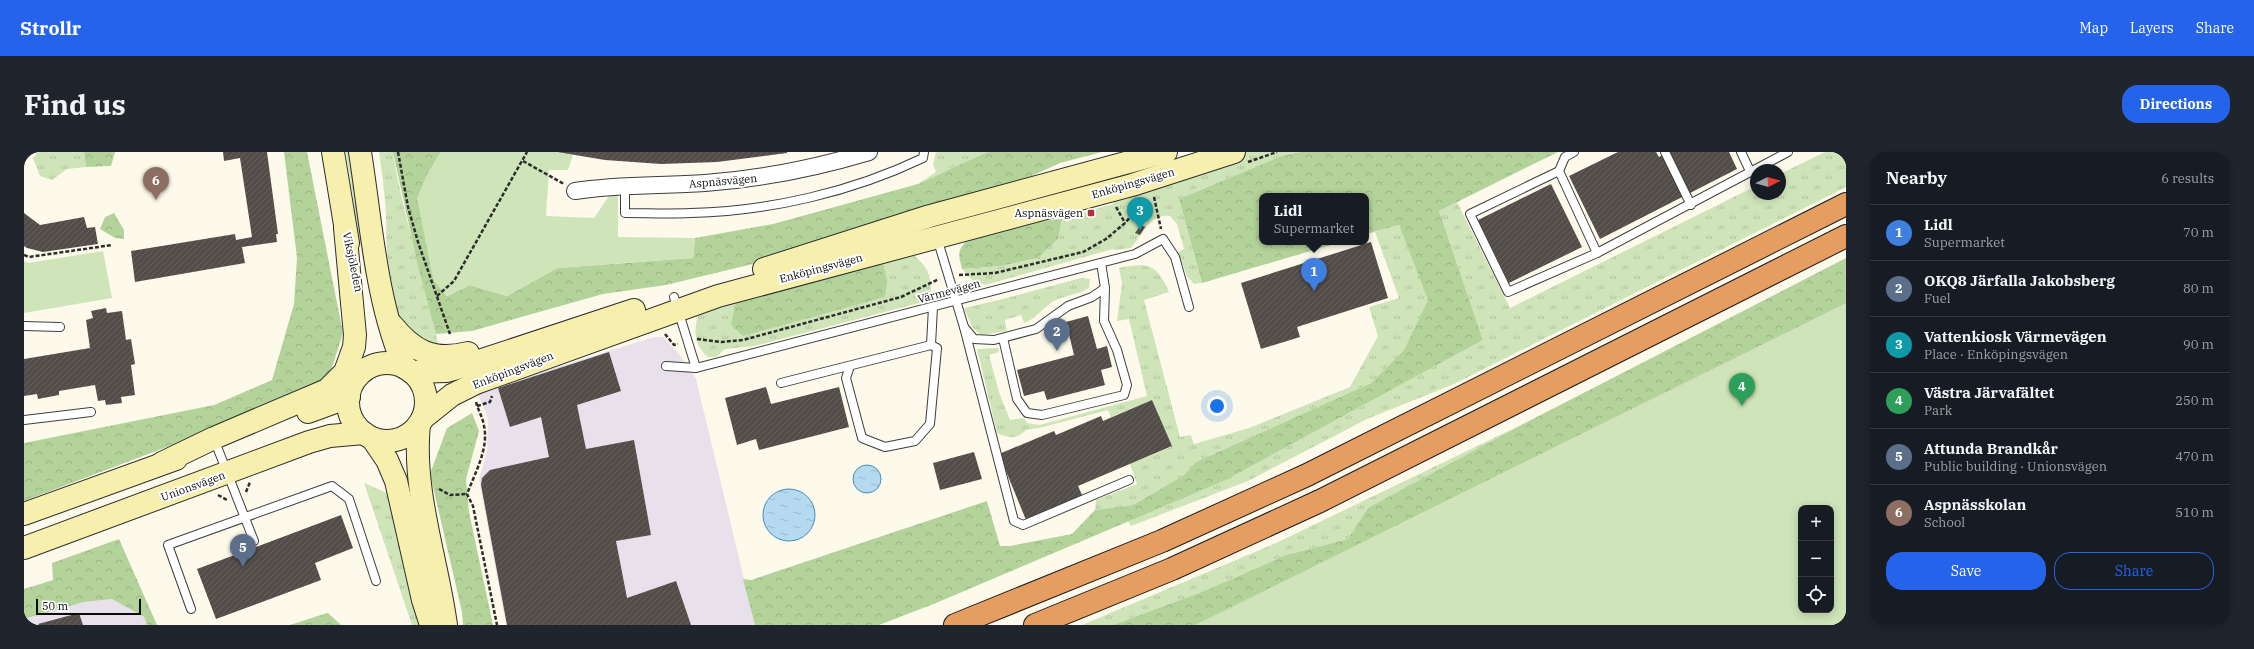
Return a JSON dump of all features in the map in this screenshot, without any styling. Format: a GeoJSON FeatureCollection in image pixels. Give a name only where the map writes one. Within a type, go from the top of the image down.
{"type":"FeatureCollection","features":[{"type":"Feature","properties":{"kind":"highway"},"geometry":{"type":"LineString","coordinates":[[955,625],[1162,540],[1307,475],[1846,204]]}},
{"type":"Feature","properties":{"kind":"highway"},"geometry":{"type":"LineString","coordinates":[[1035,625],[1172,568],[1320,501],[1846,236]]}},
{"type":"Feature","properties":{"kind":"street","name":"Viksjöleden"},"geometry":{"type":"LineString","coordinates":[[334,152],[345,228],[367,333],[363,372]]}},
{"type":"Feature","properties":{"kind":"street","name":"Viksjöleden"},"geometry":{"type":"LineString","coordinates":[[360,152],[381,286],[388,320],[393,339],[408,370]]}},
{"type":"Feature","properties":{"kind":"street","name":"Aspnäsvägen"},"geometry":{"type":"LineString","coordinates":[[575,190],[602,186],[706,183],[764,177],[828,164],[869,152]]}},
{"type":"Feature","properties":{"kind":"street"},"geometry":{"type":"LineString","coordinates":[[1155,186],[1157,153]]}},
{"type":"Feature","properties":{"kind":"street","name":"Enköpingsvägen"},"geometry":{"type":"LineString","coordinates":[[408,370],[435,372],[464,366],[589,323],[676,303],[718,296],[933,227],[1038,189],[1157,153]]}},
{"type":"Feature","properties":{"kind":"street","name":"Enköpingsvägen"},"geometry":{"type":"LineString","coordinates":[[933,227],[1155,186],[1237,158]]}},
{"type":"Feature","properties":{"kind":"street"},"geometry":{"type":"LineString","coordinates":[[216,442],[327,390],[345,372],[354,347],[355,335],[345,228]]}},
{"type":"Feature","properties":{"kind":"street","name":"Enköpingsvägen"},"geometry":{"type":"LineString","coordinates":[[420,422],[452,395],[476,383],[676,303]]}},
{"type":"Feature","properties":{"kind":"street","name":"Viksjöleden"},"geometry":{"type":"LineString","coordinates":[[388,320],[405,340],[422,352],[440,356],[462,354],[589,323]]}},
{"type":"Feature","properties":{"kind":"street"},"geometry":{"type":"LineString","coordinates":[[368,435],[388,441],[396,440],[410,433],[420,422],[425,411],[425,394],[422,385],[408,370],[394,364],[383,364],[363,372],[353,383],[349,397],[350,413],[356,424],[368,435],[387,460],[396,481],[430,625]]}},
{"type":"Feature","properties":{"kind":"street"},"geometry":{"type":"LineString","coordinates":[[24,514],[216,442],[349,397]]}},
{"type":"Feature","properties":{"kind":"street"},"geometry":{"type":"LineString","coordinates":[[420,422],[417,450],[418,476],[442,595],[446,625]]}},
{"type":"Feature","properties":{"kind":"street","name":"Unionsvägen"},"geometry":{"type":"LineString","coordinates":[[24,548],[309,442],[330,436],[368,435]]}},
{"type":"Feature","properties":{"kind":"lane"},"geometry":{"type":"LineString","coordinates":[[625,186],[625,213],[692,214],[755,208],[825,194],[891,174],[923,158],[924,152]]}},
{"type":"Feature","properties":{"kind":"lane"},"geometry":{"type":"LineString","coordinates":[[1574,152],[1565,156],[1558,171],[1470,214],[1508,292],[1597,253],[1691,205],[1750,171],[1741,152]]}},
{"type":"Feature","properties":{"kind":"lane"},"geometry":{"type":"LineString","coordinates":[[1665,152],[1691,205]]}},
{"type":"Feature","properties":{"kind":"lane"},"geometry":{"type":"LineString","coordinates":[[1764,164],[1788,152]]}},
{"type":"Feature","properties":{"kind":"lane"},"geometry":{"type":"LineString","coordinates":[[1558,171],[1597,253]]}},
{"type":"Feature","properties":{"kind":"lane"},"geometry":{"type":"LineString","coordinates":[[933,227],[964,327],[1014,521],[1023,525],[1129,480]]}},
{"type":"Feature","properties":{"kind":"lane"},"geometry":{"type":"LineString","coordinates":[[1164,239],[1175,258],[1189,307]]}},
{"type":"Feature","properties":{"kind":"lane","name":"Värmevägen"},"geometry":{"type":"LineString","coordinates":[[666,366],[696,368],[1135,254],[1164,239]]}},
{"type":"Feature","properties":{"kind":"lane"},"geometry":{"type":"LineString","coordinates":[[1003,338],[1017,399],[1027,413],[1042,415],[1124,395],[1127,385],[1117,350],[1104,321],[1105,288],[1101,263]]}},
{"type":"Feature","properties":{"kind":"lane"},"geometry":{"type":"LineString","coordinates":[[964,327],[974,339],[994,340],[1036,329],[1068,306],[1092,297],[1105,288]]}},
{"type":"Feature","properties":{"kind":"lane"},"geometry":{"type":"LineString","coordinates":[[676,303],[696,368]]}},
{"type":"Feature","properties":{"kind":"lane"},"geometry":{"type":"LineString","coordinates":[[931,344],[933,307]]}},
{"type":"Feature","properties":{"kind":"lane"},"geometry":{"type":"LineString","coordinates":[[24,326],[60,327]]}},
{"type":"Feature","properties":{"kind":"lane"},"geometry":{"type":"LineString","coordinates":[[781,383],[931,344],[937,348],[930,424],[915,441],[885,447],[862,438],[846,378],[850,366]]}},
{"type":"Feature","properties":{"kind":"lane"},"geometry":{"type":"LineString","coordinates":[[24,420],[91,412]]}},
{"type":"Feature","properties":{"kind":"lane"},"geometry":{"type":"LineString","coordinates":[[216,442],[254,541]]}},
{"type":"Feature","properties":{"kind":"lane"},"geometry":{"type":"LineString","coordinates":[[191,610],[168,545],[332,486],[349,499],[376,581]]}},
{"type":"Feature","properties":{"kind":"path"},"geometry":{"type":"LineString","coordinates":[[398,152],[408,207],[436,296],[450,334]]}},
{"type":"Feature","properties":{"kind":"path"},"geometry":{"type":"LineString","coordinates":[[436,296],[454,281],[527,152]]}},
{"type":"Feature","properties":{"kind":"path"},"geometry":{"type":"LineString","coordinates":[[1237,158],[1278,152]]}},
{"type":"Feature","properties":{"kind":"path"},"geometry":{"type":"LineString","coordinates":[[523,161],[575,190]]}},
{"type":"Feature","properties":{"kind":"path"},"geometry":{"type":"LineString","coordinates":[[659,332],[666,334],[674,345],[700,338],[720,342],[743,340],[911,294],[930,281],[948,276],[995,273],[1083,252],[1106,238],[1125,223],[1148,197],[1155,186]]}},
{"type":"Feature","properties":{"kind":"path"},"geometry":{"type":"LineString","coordinates":[[1155,186],[1164,239]]}},
{"type":"Feature","properties":{"kind":"path"},"geometry":{"type":"LineString","coordinates":[[1113,201],[1125,223]]}},
{"type":"Feature","properties":{"kind":"path"},"geometry":{"type":"LineString","coordinates":[[24,255],[29,257],[112,245]]}},
{"type":"Feature","properties":{"kind":"path"},"geometry":{"type":"LineString","coordinates":[[475,399],[484,425],[486,437],[484,447],[467,494],[475,512],[497,625]]}},
{"type":"Feature","properties":{"kind":"path"},"geometry":{"type":"LineString","coordinates":[[434,485],[442,492],[450,495],[467,494]]}},
{"type":"Feature","properties":{"kind":"shaded area"},"geometry":{"type":"Polygon","coordinates":[[[654,337],[663,337],[679,354],[696,379],[755,625],[506,625],[479,479],[487,452],[488,418],[477,392],[654,337]]]}},
{"type":"Feature","properties":{"kind":"shaded area"},"geometry":{"type":"Polygon","coordinates":[[[112,599],[144,617],[147,625],[24,625],[24,619],[84,602],[112,599]]]}},
{"type":"Feature","properties":{"kind":"green space"},"geometry":{"type":"Polygon","coordinates":[[[38,152],[84,152],[86,167],[67,169],[52,180],[40,176],[33,158],[38,152]]]}},
{"type":"Feature","properties":{"kind":"green space"},"geometry":{"type":"Polygon","coordinates":[[[84,152],[115,152],[111,166],[86,167],[84,152]]]}},
{"type":"Feature","properties":{"kind":"green space"},"geometry":{"type":"Polygon","coordinates":[[[284,152],[307,152],[343,333],[329,377],[291,400],[24,501],[24,443],[214,405],[272,380],[294,304],[297,258],[284,152]]]}},
{"type":"Feature","properties":{"kind":"green space"},"geometry":{"type":"Polygon","coordinates":[[[346,152],[351,152],[370,272],[365,274],[346,152]]]}},
{"type":"Feature","properties":{"kind":"green space"},"geometry":{"type":"Polygon","coordinates":[[[379,152],[393,152],[397,177],[439,349],[423,341],[404,326],[392,298],[389,284],[387,255],[386,208],[379,152]]]}},
{"type":"Feature","properties":{"kind":"green space"},"geometry":{"type":"Polygon","coordinates":[[[393,152],[441,152],[427,175],[418,198],[447,296],[470,285],[507,296],[557,268],[693,258],[695,238],[773,224],[918,184],[987,152],[1102,152],[1060,163],[1027,178],[810,250],[666,285],[603,294],[472,331],[436,334],[418,266],[393,152]]]}},
{"type":"Feature","properties":{"kind":"green space"},"geometry":{"type":"Polygon","coordinates":[[[441,152],[555,152],[573,155],[568,170],[549,170],[546,216],[594,218],[611,193],[618,194],[618,237],[695,238],[693,258],[557,268],[507,296],[470,285],[446,296],[433,279],[417,198],[427,175],[441,152]]]}},
{"type":"Feature","properties":{"kind":"green space"},"geometry":{"type":"Polygon","coordinates":[[[936,152],[987,152],[918,184],[936,172],[933,164],[936,152]]]}},
{"type":"Feature","properties":{"kind":"green space"},"geometry":{"type":"Polygon","coordinates":[[[1246,152],[1301,152],[1284,155],[1179,199],[1202,283],[1194,284],[1187,276],[1178,252],[1184,249],[1177,224],[1170,216],[1163,216],[1152,221],[1131,248],[1113,249],[985,285],[975,283],[962,269],[1001,266],[1038,258],[1058,239],[1062,219],[1113,204],[1116,194],[1246,152]]]}},
{"type":"Feature","properties":{"kind":"green space"},"geometry":{"type":"Polygon","coordinates":[[[1301,152],[1558,152],[1439,211],[1483,340],[1226,480],[936,603],[879,625],[755,625],[743,579],[751,580],[987,501],[1000,546],[1010,546],[1072,534],[1095,510],[1133,505],[1184,475],[1196,462],[1371,383],[1404,350],[1428,300],[1399,225],[1369,233],[1369,193],[1259,193],[1259,245],[1331,245],[1202,283],[1179,199],[1284,155],[1301,152]]]}},
{"type":"Feature","properties":{"kind":"green space"},"geometry":{"type":"Polygon","coordinates":[[[1825,152],[1846,152],[1846,187],[1454,384],[1367,419],[1248,481],[1131,526],[1128,521],[1226,480],[1483,340],[1439,211],[1457,202],[1510,308],[1750,189],[1750,200],[1786,200],[1786,171],[1825,152]]]}},
{"type":"Feature","properties":{"kind":"green space"},"geometry":{"type":"Polygon","coordinates":[[[114,213],[124,230],[124,239],[115,238],[100,229],[105,217],[114,213]]]}},
{"type":"Feature","properties":{"kind":"green space"},"geometry":{"type":"Polygon","coordinates":[[[1062,219],[1058,239],[1038,258],[1001,266],[962,269],[959,256],[961,248],[968,241],[978,235],[1007,226],[1062,219]]]}},
{"type":"Feature","properties":{"kind":"green space"},"geometry":{"type":"Polygon","coordinates":[[[1399,225],[1429,300],[1404,350],[1371,383],[1196,462],[1184,475],[1133,505],[1095,510],[1096,500],[1137,484],[1130,464],[1171,447],[1152,400],[1111,417],[1108,410],[1026,430],[1016,437],[1009,437],[997,433],[977,349],[998,348],[999,352],[989,355],[999,392],[1010,420],[1024,418],[1027,423],[1040,425],[1147,396],[1129,319],[1117,321],[1122,283],[1119,268],[1129,266],[1137,265],[1150,267],[1160,276],[1169,292],[1144,300],[1180,437],[1191,435],[1194,444],[1249,428],[1350,387],[1378,336],[1369,307],[1399,298],[1375,232],[1399,225]]]}},
{"type":"Feature","properties":{"kind":"green space"},"geometry":{"type":"Polygon","coordinates":[[[103,251],[112,298],[24,313],[24,261],[28,263],[103,251]]]}},
{"type":"Feature","properties":{"kind":"green space"},"geometry":{"type":"Polygon","coordinates":[[[912,254],[928,271],[931,294],[923,302],[754,346],[725,349],[716,357],[708,357],[699,347],[696,336],[696,324],[700,311],[882,259],[912,254]]]}},
{"type":"Feature","properties":{"kind":"green space"},"geometry":{"type":"Polygon","coordinates":[[[1846,258],[1846,625],[1113,625],[1204,591],[1286,555],[1348,539],[1368,508],[1525,423],[1846,258]]]}},
{"type":"Feature","properties":{"kind":"green space"},"geometry":{"type":"Polygon","coordinates":[[[882,259],[887,280],[885,297],[743,336],[731,325],[737,297],[882,259]]]}},
{"type":"Feature","properties":{"kind":"green space"},"geometry":{"type":"Polygon","coordinates":[[[1081,278],[1090,279],[1089,288],[1054,301],[1032,319],[1024,323],[1021,315],[1005,320],[1007,331],[981,335],[972,327],[964,308],[1003,299],[1081,278]]]}},
{"type":"Feature","properties":{"kind":"green space"},"geometry":{"type":"Polygon","coordinates":[[[1846,303],[1846,625],[1195,625],[1846,303]]]}},
{"type":"Feature","properties":{"kind":"green space"},"geometry":{"type":"Polygon","coordinates":[[[472,413],[479,431],[466,479],[469,512],[493,625],[463,625],[462,612],[430,474],[447,428],[472,413]]]}},
{"type":"Feature","properties":{"kind":"green space"},"geometry":{"type":"Polygon","coordinates":[[[1525,423],[1369,508],[1348,539],[1286,555],[1204,591],[1113,625],[1082,625],[1276,543],[1525,423]]]}},
{"type":"Feature","properties":{"kind":"green space"},"geometry":{"type":"Polygon","coordinates":[[[364,483],[387,493],[420,625],[412,625],[364,483]]]}},
{"type":"Feature","properties":{"kind":"green space"},"geometry":{"type":"Polygon","coordinates":[[[119,539],[157,625],[147,625],[144,617],[112,599],[84,602],[24,619],[24,589],[53,580],[52,563],[119,539]]]}},
{"type":"Feature","properties":{"kind":"green space"},"geometry":{"type":"Polygon","coordinates":[[[327,613],[341,625],[290,625],[327,613]]]}},
{"type":"Feature","properties":{"kind":"water"},"geometry":{"type":"Polygon","coordinates":[[[867,465],[873,466],[877,469],[880,473],[880,485],[877,489],[873,492],[867,493],[861,492],[857,489],[854,485],[853,479],[854,473],[857,469],[861,466],[867,465]]]}},
{"type":"Feature","properties":{"kind":"water"},"geometry":{"type":"Polygon","coordinates":[[[784,489],[794,489],[808,496],[815,510],[815,520],[808,534],[794,541],[784,541],[774,537],[767,530],[763,520],[763,510],[767,500],[774,493],[784,489]]]}},
{"type":"Feature","properties":{"kind":"building"},"geometry":{"type":"Polygon","coordinates":[[[223,152],[267,152],[278,234],[276,234],[277,242],[242,247],[245,263],[135,282],[131,251],[235,234],[236,240],[252,237],[240,158],[224,161],[223,152]]]}},
{"type":"Feature","properties":{"kind":"building"},"geometry":{"type":"Polygon","coordinates":[[[557,152],[787,153],[717,162],[661,164],[605,160],[557,152]]]}},
{"type":"Feature","properties":{"kind":"building"},"geometry":{"type":"Polygon","coordinates":[[[1618,152],[1656,152],[1659,157],[1669,152],[1729,152],[1737,169],[1600,239],[1569,176],[1618,152]]]}},
{"type":"Feature","properties":{"kind":"building"},"geometry":{"type":"Polygon","coordinates":[[[1551,184],[1582,247],[1509,283],[1478,220],[1551,184]]]}},
{"type":"Feature","properties":{"kind":"building"},"geometry":{"type":"Polygon","coordinates":[[[24,213],[40,225],[84,217],[87,228],[95,227],[98,244],[43,252],[27,248],[24,246],[24,213]]]}},
{"type":"Feature","properties":{"kind":"building"},"geometry":{"type":"Polygon","coordinates":[[[1141,225],[1145,227],[1140,235],[1135,233],[1141,225]]]}},
{"type":"Feature","properties":{"kind":"building"},"geometry":{"type":"Polygon","coordinates":[[[1371,242],[1388,298],[1297,327],[1300,337],[1261,349],[1241,283],[1361,245],[1369,245],[1369,243],[1371,242]]]}},
{"type":"Feature","properties":{"kind":"building"},"geometry":{"type":"Polygon","coordinates":[[[106,308],[107,313],[122,311],[126,340],[131,339],[135,364],[131,365],[135,395],[121,397],[122,403],[106,405],[105,400],[98,401],[95,385],[59,391],[59,395],[38,399],[37,394],[24,396],[24,359],[90,348],[86,320],[93,318],[91,311],[106,308]]]}},
{"type":"Feature","properties":{"kind":"building"},"geometry":{"type":"Polygon","coordinates":[[[1088,316],[1097,349],[1107,346],[1112,367],[1101,370],[1105,385],[1047,400],[1044,391],[1024,396],[1017,370],[1074,355],[1066,322],[1088,316]]]}},
{"type":"Feature","properties":{"kind":"building"},"geometry":{"type":"Polygon","coordinates":[[[609,352],[621,391],[577,405],[586,449],[634,440],[651,535],[616,541],[627,598],[676,581],[691,625],[507,625],[481,485],[482,478],[490,470],[549,457],[541,417],[510,427],[498,388],[609,352]]]}},
{"type":"Feature","properties":{"kind":"building"},"geometry":{"type":"Polygon","coordinates":[[[766,387],[771,404],[839,387],[849,427],[759,450],[756,439],[737,445],[725,398],[766,387]]]}},
{"type":"Feature","properties":{"kind":"building"},"geometry":{"type":"Polygon","coordinates":[[[1152,400],[1172,446],[1078,486],[1083,497],[1026,520],[999,454],[1054,431],[1056,435],[1101,416],[1103,421],[1152,400]]]}},
{"type":"Feature","properties":{"kind":"building"},"geometry":{"type":"Polygon","coordinates":[[[974,452],[982,479],[940,490],[933,463],[974,452]]]}},
{"type":"Feature","properties":{"kind":"building"},"geometry":{"type":"Polygon","coordinates":[[[341,515],[353,548],[315,563],[321,580],[216,619],[197,569],[341,515]]]}},
{"type":"Feature","properties":{"kind":"building"},"geometry":{"type":"Polygon","coordinates":[[[79,613],[83,625],[38,624],[79,613]]]}},
{"type":"Feature","properties":{"kind":"place","name":"Aspnässkolan"},"geometry":{"type":"Point","coordinates":[156,200]}},
{"type":"Feature","properties":{"kind":"place","name":"Aspnäsvägen"},"geometry":{"type":"Point","coordinates":[1091,213]}},
{"type":"Feature","properties":{"kind":"place","name":"Vattenkiosk Värmevägen"},"geometry":{"type":"Point","coordinates":[1140,230]}},
{"type":"Feature","properties":{"kind":"place","name":"Lidl"},"geometry":{"type":"Point","coordinates":[1314,291]}},
{"type":"Feature","properties":{"kind":"place","name":"OKQ8 Järfalla Jakobsberg"},"geometry":{"type":"Point","coordinates":[1057,351]}},
{"type":"Feature","properties":{"kind":"place","name":"Västra Järvafältet"},"geometry":{"type":"Point","coordinates":[1742,406]}},
{"type":"Feature","properties":{"kind":"place","name":"Attunda Brandkår"},"geometry":{"type":"Point","coordinates":[243,567]}}]}
